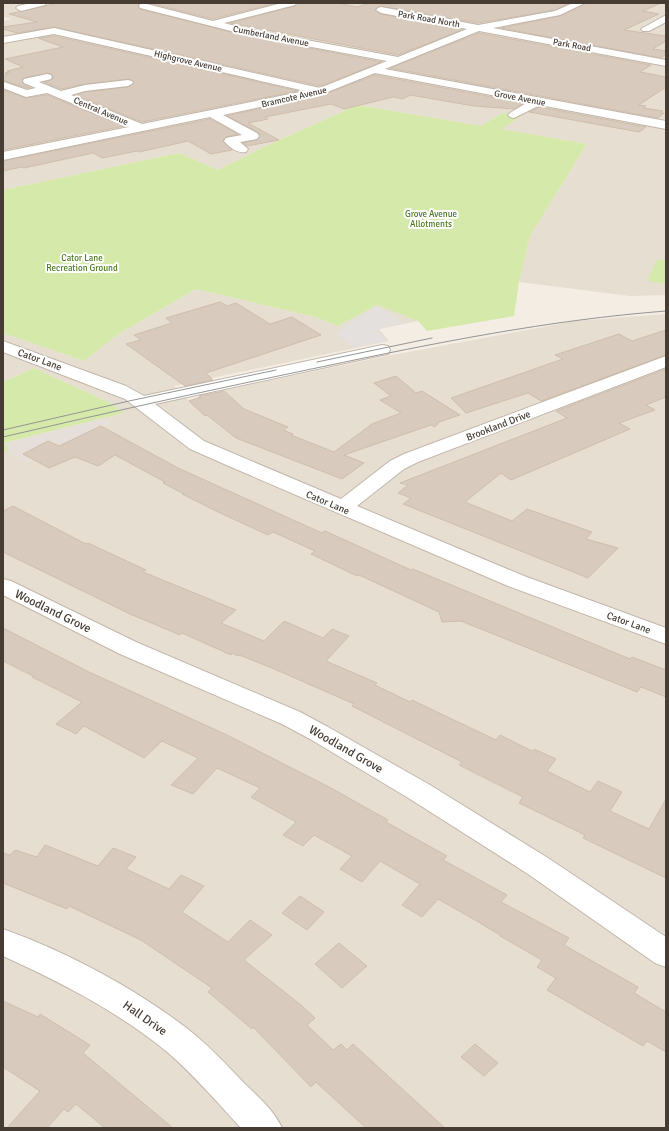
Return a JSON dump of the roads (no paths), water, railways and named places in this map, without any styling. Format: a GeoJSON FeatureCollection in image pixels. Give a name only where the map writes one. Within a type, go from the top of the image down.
{"type":"FeatureCollection","features":[{"type":"Feature","properties":{"kind":"street"},"geometry":{"type":"LineString","coordinates":[[21,8],[42,3]]}},
{"type":"Feature","properties":{"kind":"street"},"geometry":{"type":"LineString","coordinates":[[271,3],[282,6]]}},
{"type":"Feature","properties":{"kind":"street"},"geometry":{"type":"LineString","coordinates":[[214,24],[292,3]]}},
{"type":"Feature","properties":{"kind":"street"},"geometry":{"type":"LineString","coordinates":[[558,3],[578,4]]}},
{"type":"Feature","properties":{"kind":"street","name":"Bramcote Avenue"},"geometry":{"type":"LineString","coordinates":[[3,156],[321,91],[478,28],[553,14],[578,4]]}},
{"type":"Feature","properties":{"kind":"street","name":"Cumberland Avenue"},"geometry":{"type":"LineString","coordinates":[[144,6],[252,33],[400,60]]}},
{"type":"Feature","properties":{"kind":"street","name":"Park Road North"},"geometry":{"type":"LineString","coordinates":[[381,10],[478,28]]}},
{"type":"Feature","properties":{"kind":"street"},"geometry":{"type":"LineString","coordinates":[[646,28],[664,20]]}},
{"type":"Feature","properties":{"kind":"street","name":"Park Road"},"geometry":{"type":"LineString","coordinates":[[478,28],[666,63]]}},
{"type":"Feature","properties":{"kind":"street","name":"Highgrove Avenue"},"geometry":{"type":"LineString","coordinates":[[3,40],[54,31],[321,91]]}},
{"type":"Feature","properties":{"kind":"street"},"geometry":{"type":"LineString","coordinates":[[3,43],[15,49]]}},
{"type":"Feature","properties":{"kind":"street","name":"Grove Avenue"},"geometry":{"type":"LineString","coordinates":[[375,70],[666,125]]}},
{"type":"Feature","properties":{"kind":"street","name":"Central Avenue"},"geometry":{"type":"LineString","coordinates":[[47,77],[26,80],[142,128]]}},
{"type":"Feature","properties":{"kind":"street","name":"Central Avenue"},"geometry":{"type":"LineString","coordinates":[[60,94],[89,88],[128,83]]}},
{"type":"Feature","properties":{"kind":"street"},"geometry":{"type":"LineString","coordinates":[[4,84],[26,94],[48,89]]}},
{"type":"Feature","properties":{"kind":"street"},"geometry":{"type":"LineString","coordinates":[[514,115],[538,101]]}},
{"type":"Feature","properties":{"kind":"street"},"geometry":{"type":"LineString","coordinates":[[213,114],[253,136],[230,141],[242,149]]}},
{"type":"Feature","properties":{"kind":"street","name":"Cator Lane"},"geometry":{"type":"LineString","coordinates":[[3,346],[120,390],[140,402],[197,445],[516,581],[666,636]]}},
{"type":"Feature","properties":{"kind":"street"},"geometry":{"type":"LineString","coordinates":[[140,402],[382,350]]}},
{"type":"Feature","properties":{"kind":"street","name":"Brookland Drive"},"geometry":{"type":"LineString","coordinates":[[342,508],[397,466],[411,458],[666,361]]}},
{"type":"Feature","properties":{"kind":"street","name":"Woodland Grove"},"geometry":{"type":"LineString","coordinates":[[3,586],[128,648],[291,718],[324,736],[420,792],[538,866],[666,954]]}},
{"type":"Feature","properties":{"kind":"street","name":"Hall Drive"},"geometry":{"type":"LineString","coordinates":[[3,942],[48,961],[89,982],[140,1013],[178,1042],[264,1128]]}},
{"type":"Feature","properties":{"kind":"tram line"},"geometry":{"type":"LineString","coordinates":[[3,437],[202,392],[449,341],[535,326],[666,311]]}},
{"type":"Feature","properties":{"kind":"tram line"},"geometry":{"type":"LineString","coordinates":[[317,362],[432,338]]}},
{"type":"Feature","properties":{"kind":"tram line"},"geometry":{"type":"LineString","coordinates":[[3,430],[129,401],[276,370]]}},
{"type":"Feature","properties":{"kind":"park label","name":"Grove Avenue Allotments"},"geometry":{"type":"Point","coordinates":[431,220]}},
{"type":"Feature","properties":{"kind":"park label","name":"Cator Lane Recreation Ground"},"geometry":{"type":"Point","coordinates":[82,264]}}]}
